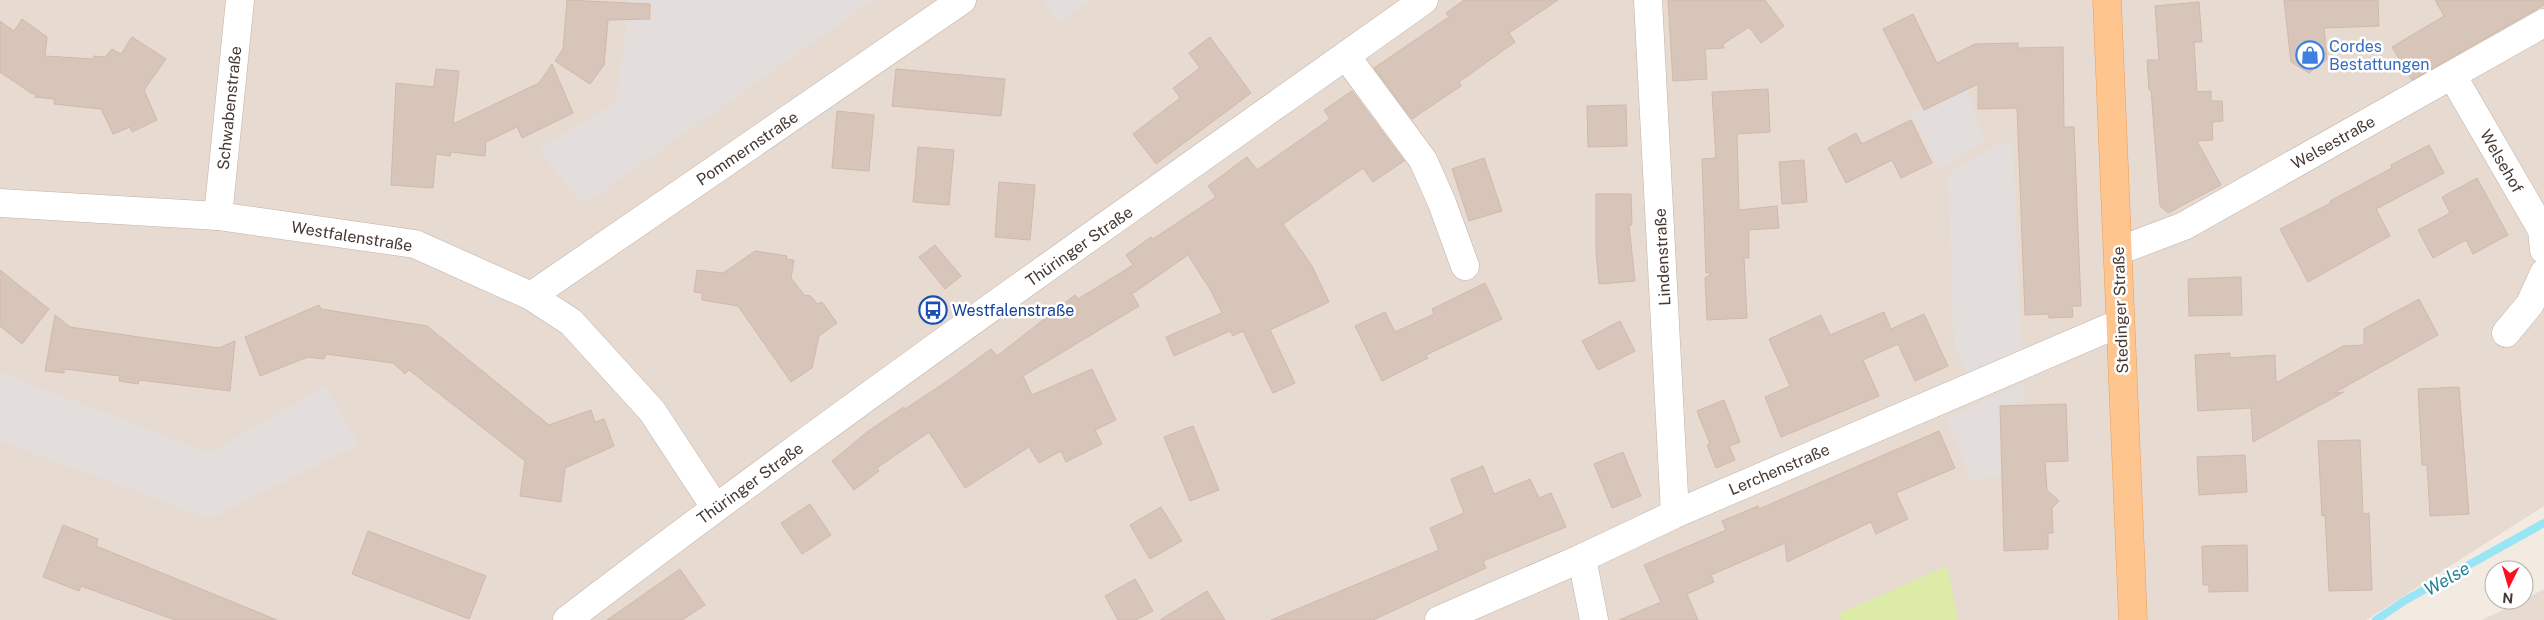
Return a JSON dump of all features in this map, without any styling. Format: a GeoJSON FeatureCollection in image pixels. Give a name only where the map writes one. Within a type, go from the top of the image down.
{"type":"FeatureCollection","features":[{"type":"Feature","properties":{"kind":"main road","name":"Stedinger Straße"},"geometry":{"type":"LineString","coordinates":[[2107,0],[2133,620]]}},
{"type":"Feature","properties":{"kind":"street","name":"Schwabenstraße"},"geometry":{"type":"LineString","coordinates":[[218,216],[240,0]]}},
{"type":"Feature","properties":{"kind":"street","name":"Pommernstraße"},"geometry":{"type":"LineString","coordinates":[[531,296],[962,0]]}},
{"type":"Feature","properties":{"kind":"street","name":"Thüringer Straße"},"geometry":{"type":"LineString","coordinates":[[567,620],[715,507],[1424,0]]}},
{"type":"Feature","properties":{"kind":"street","name":"Lindenstraße"},"geometry":{"type":"LineString","coordinates":[[1648,0],[1675,514]]}},
{"type":"Feature","properties":{"kind":"street","name":"Welsestraße"},"geometry":{"type":"LineString","coordinates":[[2118,251],[2184,226],[2544,23]]}},
{"type":"Feature","properties":{"kind":"street"},"geometry":{"type":"LineString","coordinates":[[1346,56],[1423,160],[1442,203],[1465,266]]}},
{"type":"Feature","properties":{"kind":"street","name":"Welsehof"},"geometry":{"type":"LineString","coordinates":[[2452,75],[2542,230],[2544,250]]}},
{"type":"Feature","properties":{"kind":"street","name":"Westfalenstraße"},"geometry":{"type":"LineString","coordinates":[[0,203],[218,216],[414,244],[531,296],[571,322],[652,411],[715,507]]}},
{"type":"Feature","properties":{"kind":"street"},"geometry":{"type":"LineString","coordinates":[[2506,332],[2530,304],[2544,273]]}},
{"type":"Feature","properties":{"kind":"street","name":"Lerchenstraße"},"geometry":{"type":"LineString","coordinates":[[1439,620],[1582,558],[1675,514],[2120,323]]}},
{"type":"Feature","properties":{"kind":"street"},"geometry":{"type":"LineString","coordinates":[[1582,558],[1594,620]]}},
{"type":"Feature","properties":{"kind":"shaded area"},"geometry":{"type":"Polygon","coordinates":[[[0,0],[2544,0],[2544,506],[2366,620],[0,620],[0,0]]]}},
{"type":"Feature","properties":{"kind":"shaded area"},"geometry":{"type":"Polygon","coordinates":[[[630,0],[873,0],[583,205],[538,149],[615,103],[630,0]]]}},
{"type":"Feature","properties":{"kind":"shaded area"},"geometry":{"type":"Polygon","coordinates":[[[1043,0],[1093,0],[1058,23],[1043,0]]]}},
{"type":"Feature","properties":{"kind":"shaded area"},"geometry":{"type":"Polygon","coordinates":[[[1967,89],[1985,142],[1939,169],[1909,111],[1934,106],[1967,89]]]}},
{"type":"Feature","properties":{"kind":"shaded area"},"geometry":{"type":"Polygon","coordinates":[[[2013,141],[2021,353],[1967,375],[1954,347],[1948,174],[1996,144],[2013,141]]]}},
{"type":"Feature","properties":{"kind":"shaded area"},"geometry":{"type":"Polygon","coordinates":[[[0,372],[209,453],[325,386],[360,444],[210,519],[0,441],[0,372]]]}},
{"type":"Feature","properties":{"kind":"shaded area"},"geometry":{"type":"Polygon","coordinates":[[[2023,384],[2025,402],[1999,404],[2001,464],[2027,463],[2027,473],[1971,480],[1946,418],[2023,384]]]}},
{"type":"Feature","properties":{"kind":"shaded area"},"geometry":{"type":"Polygon","coordinates":[[[2544,589],[2544,620],[2482,620],[2503,610],[2534,610],[2534,594],[2544,589]]]}},
{"type":"Feature","properties":{"kind":"green space"},"geometry":{"type":"Polygon","coordinates":[[[1947,566],[1958,620],[1842,620],[1838,614],[1947,566]]]}},
{"type":"Feature","properties":{"kind":"building"},"geometry":{"type":"Polygon","coordinates":[[[567,0],[650,4],[650,19],[608,20],[604,65],[590,84],[555,61],[563,49],[567,0]]]}},
{"type":"Feature","properties":{"kind":"building"},"geometry":{"type":"Polygon","coordinates":[[[1464,0],[1558,0],[1509,33],[1515,42],[1459,82],[1461,86],[1412,119],[1374,68],[1449,17],[1446,13],[1464,0]]]}},
{"type":"Feature","properties":{"kind":"building"},"geometry":{"type":"Polygon","coordinates":[[[1668,0],[1765,0],[1784,26],[1761,43],[1749,27],[1723,44],[1724,48],[1705,49],[1707,79],[1673,81],[1668,0]]]}},
{"type":"Feature","properties":{"kind":"building"},"geometry":{"type":"Polygon","coordinates":[[[2284,0],[2378,0],[2379,26],[2324,28],[2327,59],[2309,73],[2291,62],[2284,0]]]}},
{"type":"Feature","properties":{"kind":"building"},"geometry":{"type":"Polygon","coordinates":[[[2435,0],[2544,0],[2544,5],[2412,80],[2392,47],[2444,16],[2435,0]]]}},
{"type":"Feature","properties":{"kind":"building"},"geometry":{"type":"Polygon","coordinates":[[[2199,2],[2202,42],[2194,42],[2197,92],[2211,91],[2211,101],[2222,101],[2223,121],[2212,122],[2213,140],[2197,141],[2221,185],[2168,213],[2160,206],[2147,60],[2159,60],[2155,6],[2199,2]]]}},
{"type":"Feature","properties":{"kind":"building"},"geometry":{"type":"Polygon","coordinates":[[[1913,14],[1937,63],[1975,44],[2018,43],[2018,48],[2063,47],[2064,127],[2074,127],[2081,306],[2072,306],[2073,317],[2049,318],[2049,314],[2025,315],[2017,108],[1978,109],[1978,84],[1924,110],[1883,29],[1913,14]]]}},
{"type":"Feature","properties":{"kind":"building"},"geometry":{"type":"Polygon","coordinates":[[[22,19],[47,37],[45,56],[93,59],[94,56],[105,57],[112,49],[121,54],[132,37],[166,59],[144,90],[157,120],[132,132],[130,127],[113,134],[101,109],[54,104],[55,99],[35,97],[36,94],[31,93],[0,72],[0,21],[14,31],[22,19]]]}},
{"type":"Feature","properties":{"kind":"building"},"geometry":{"type":"Polygon","coordinates":[[[1210,37],[1251,93],[1156,164],[1133,134],[1180,98],[1173,88],[1200,68],[1189,53],[1210,37]]]}},
{"type":"Feature","properties":{"kind":"building"},"geometry":{"type":"Polygon","coordinates":[[[552,64],[573,113],[522,138],[517,127],[486,142],[485,156],[451,152],[450,156],[436,154],[433,188],[391,185],[396,83],[434,87],[436,69],[459,71],[453,124],[539,83],[552,64]]]}},
{"type":"Feature","properties":{"kind":"building"},"geometry":{"type":"Polygon","coordinates":[[[896,69],[1005,79],[1001,116],[892,106],[896,69]]]}},
{"type":"Feature","properties":{"kind":"building"},"geometry":{"type":"Polygon","coordinates":[[[1768,89],[1770,132],[1737,134],[1739,210],[1777,206],[1779,228],[1749,230],[1749,258],[1744,258],[1747,318],[1707,320],[1705,278],[1712,273],[1706,273],[1702,159],[1716,158],[1712,92],[1768,89]]]}},
{"type":"Feature","properties":{"kind":"building"},"geometry":{"type":"Polygon","coordinates":[[[1352,91],[1404,161],[1373,182],[1363,168],[1283,224],[1312,266],[1329,302],[1270,330],[1295,383],[1273,393],[1243,331],[1233,336],[1230,331],[1174,356],[1166,337],[1222,313],[1211,291],[1188,255],[1132,294],[1139,306],[1023,376],[1032,395],[1092,369],[1116,420],[1095,430],[1102,444],[1066,462],[1061,451],[1039,463],[1029,447],[965,488],[929,432],[877,468],[879,471],[854,490],[832,461],[867,432],[946,382],[991,349],[997,356],[1075,295],[1078,299],[1133,265],[1126,255],[1151,237],[1153,239],[1216,197],[1208,186],[1247,157],[1257,170],[1330,119],[1324,110],[1352,91]]]}},
{"type":"Feature","properties":{"kind":"building"},"geometry":{"type":"Polygon","coordinates":[[[1626,105],[1627,146],[1588,147],[1587,106],[1626,105]]]}},
{"type":"Feature","properties":{"kind":"building"},"geometry":{"type":"Polygon","coordinates":[[[837,111],[874,115],[869,171],[832,168],[837,111]]]}},
{"type":"Feature","properties":{"kind":"building"},"geometry":{"type":"Polygon","coordinates":[[[1911,120],[1932,163],[1901,178],[1892,160],[1846,183],[1828,148],[1856,133],[1862,144],[1911,120]]]}},
{"type":"Feature","properties":{"kind":"building"},"geometry":{"type":"Polygon","coordinates":[[[2429,145],[2444,173],[2376,209],[2390,236],[2308,282],[2280,229],[2331,203],[2330,201],[2392,168],[2391,165],[2429,145]]]}},
{"type":"Feature","properties":{"kind":"building"},"geometry":{"type":"Polygon","coordinates":[[[918,147],[954,150],[949,205],[913,202],[918,147]]]}},
{"type":"Feature","properties":{"kind":"building"},"geometry":{"type":"Polygon","coordinates":[[[1484,158],[1502,211],[1469,221],[1452,169],[1484,158]]]}},
{"type":"Feature","properties":{"kind":"building"},"geometry":{"type":"Polygon","coordinates":[[[1804,160],[1807,202],[1782,204],[1779,162],[1804,160]]]}},
{"type":"Feature","properties":{"kind":"building"},"geometry":{"type":"Polygon","coordinates":[[[2477,178],[2508,235],[2473,254],[2466,240],[2433,258],[2418,230],[2450,213],[2442,197],[2477,178]]]}},
{"type":"Feature","properties":{"kind":"building"},"geometry":{"type":"Polygon","coordinates":[[[999,182],[1035,185],[1030,240],[995,237],[999,182]]]}},
{"type":"Feature","properties":{"kind":"building"},"geometry":{"type":"Polygon","coordinates":[[[1596,194],[1631,194],[1632,225],[1629,225],[1635,281],[1599,284],[1596,251],[1596,194]]]}},
{"type":"Feature","properties":{"kind":"building"},"geometry":{"type":"Polygon","coordinates":[[[935,245],[961,276],[945,289],[919,257],[935,245]]]}},
{"type":"Feature","properties":{"kind":"building"},"geometry":{"type":"Polygon","coordinates":[[[755,251],[787,256],[786,259],[794,260],[791,278],[804,295],[811,296],[817,304],[822,302],[837,323],[819,336],[812,368],[791,382],[738,306],[702,300],[702,293],[694,292],[697,270],[723,273],[755,251]]]}},
{"type":"Feature","properties":{"kind":"building"},"geometry":{"type":"Polygon","coordinates":[[[0,270],[49,309],[22,344],[0,326],[0,270]]]}},
{"type":"Feature","properties":{"kind":"building"},"geometry":{"type":"Polygon","coordinates":[[[2241,277],[2242,315],[2189,316],[2188,279],[2241,277]]]}},
{"type":"Feature","properties":{"kind":"building"},"geometry":{"type":"Polygon","coordinates":[[[1485,283],[1502,319],[1426,355],[1428,358],[1382,381],[1355,326],[1385,312],[1395,332],[1434,314],[1432,309],[1485,283]]]}},
{"type":"Feature","properties":{"kind":"building"},"geometry":{"type":"Polygon","coordinates":[[[2419,299],[2438,335],[2334,393],[2344,392],[2253,442],[2251,408],[2198,411],[2195,355],[2230,353],[2230,358],[2275,355],[2276,383],[2343,346],[2364,345],[2364,329],[2419,299]]]}},
{"type":"Feature","properties":{"kind":"building"},"geometry":{"type":"Polygon","coordinates":[[[319,305],[321,309],[427,326],[549,425],[591,410],[595,422],[604,419],[614,446],[565,468],[561,502],[520,496],[525,461],[409,370],[405,374],[393,363],[326,354],[324,359],[308,357],[260,376],[245,337],[319,305]]]}},
{"type":"Feature","properties":{"kind":"building"},"geometry":{"type":"Polygon","coordinates":[[[1884,312],[1891,329],[1924,314],[1948,366],[1915,381],[1898,344],[1863,360],[1879,396],[1781,437],[1765,397],[1790,386],[1769,339],[1821,315],[1830,335],[1884,312]]]}},
{"type":"Feature","properties":{"kind":"building"},"geometry":{"type":"Polygon","coordinates":[[[55,315],[70,327],[146,338],[219,348],[235,341],[230,391],[139,380],[138,384],[119,381],[120,376],[64,369],[64,373],[45,371],[55,315]]]}},
{"type":"Feature","properties":{"kind":"building"},"geometry":{"type":"Polygon","coordinates":[[[1620,321],[1635,351],[1598,370],[1582,341],[1620,321]]]}},
{"type":"Feature","properties":{"kind":"building"},"geometry":{"type":"Polygon","coordinates":[[[2459,387],[2469,514],[2430,516],[2427,465],[2422,465],[2418,389],[2459,387]]]}},
{"type":"Feature","properties":{"kind":"building"},"geometry":{"type":"Polygon","coordinates":[[[1724,400],[1740,442],[1729,446],[1735,460],[1716,468],[1707,445],[1710,444],[1697,411],[1724,400]]]}},
{"type":"Feature","properties":{"kind":"building"},"geometry":{"type":"Polygon","coordinates":[[[2066,404],[2068,461],[2045,462],[2047,490],[2059,501],[2052,508],[2053,533],[2048,533],[2048,549],[2004,551],[2000,406],[2066,404]]]}},
{"type":"Feature","properties":{"kind":"building"},"geometry":{"type":"Polygon","coordinates":[[[1193,426],[1219,490],[1190,501],[1164,437],[1193,426]]]}},
{"type":"Feature","properties":{"kind":"building"},"geometry":{"type":"Polygon","coordinates":[[[1939,431],[1955,468],[1896,493],[1908,519],[1876,534],[1871,522],[1787,562],[1785,543],[1711,575],[1714,582],[1687,594],[1698,620],[1619,620],[1661,602],[1644,565],[1726,530],[1722,521],[1758,506],[1759,509],[1939,431]]]}},
{"type":"Feature","properties":{"kind":"building"},"geometry":{"type":"Polygon","coordinates":[[[2360,440],[2363,514],[2369,513],[2372,590],[2329,591],[2325,515],[2322,516],[2318,441],[2360,440]]]}},
{"type":"Feature","properties":{"kind":"building"},"geometry":{"type":"Polygon","coordinates":[[[1623,452],[1641,496],[1612,508],[1594,464],[1623,452]]]}},
{"type":"Feature","properties":{"kind":"building"},"geometry":{"type":"Polygon","coordinates":[[[2245,455],[2247,492],[2199,495],[2197,457],[2245,455]]]}},
{"type":"Feature","properties":{"kind":"building"},"geometry":{"type":"Polygon","coordinates":[[[1483,466],[1494,494],[1530,479],[1539,498],[1551,493],[1566,527],[1483,561],[1486,568],[1373,620],[1271,620],[1439,550],[1430,528],[1464,513],[1451,479],[1483,466]]]}},
{"type":"Feature","properties":{"kind":"building"},"geometry":{"type":"Polygon","coordinates":[[[810,504],[831,535],[802,554],[781,523],[810,504]]]}},
{"type":"Feature","properties":{"kind":"building"},"geometry":{"type":"Polygon","coordinates":[[[1161,507],[1182,541],[1150,559],[1130,525],[1161,507]]]}},
{"type":"Feature","properties":{"kind":"building"},"geometry":{"type":"Polygon","coordinates":[[[63,525],[98,539],[96,546],[277,620],[175,620],[81,586],[79,591],[43,577],[63,525]]]}},
{"type":"Feature","properties":{"kind":"building"},"geometry":{"type":"Polygon","coordinates":[[[368,531],[486,576],[469,619],[352,574],[368,531]]]}},
{"type":"Feature","properties":{"kind":"building"},"geometry":{"type":"Polygon","coordinates":[[[2247,545],[2248,591],[2209,592],[2209,585],[2203,585],[2202,546],[2247,545]]]}},
{"type":"Feature","properties":{"kind":"building"},"geometry":{"type":"Polygon","coordinates":[[[680,569],[705,605],[682,620],[607,620],[680,569]]]}},
{"type":"Feature","properties":{"kind":"building"},"geometry":{"type":"Polygon","coordinates":[[[1135,579],[1153,611],[1136,620],[1118,620],[1105,596],[1135,579]]]}},
{"type":"Feature","properties":{"kind":"building"},"geometry":{"type":"Polygon","coordinates":[[[1207,591],[1225,620],[1160,620],[1207,591]]]}},
{"type":"Feature","properties":{"kind":"waterway","name":"Welse"},"geometry":{"type":"LineString","coordinates":[[2376,620],[2404,601],[2544,523]]}},
{"type":"Feature","properties":{"kind":"place","name":"Cordes Bestattungen"},"geometry":{"type":"Point","coordinates":[2310,55]}},
{"type":"Feature","properties":{"kind":"place","name":"Westfalenstraße"},"geometry":{"type":"Point","coordinates":[933,310]}}]}
